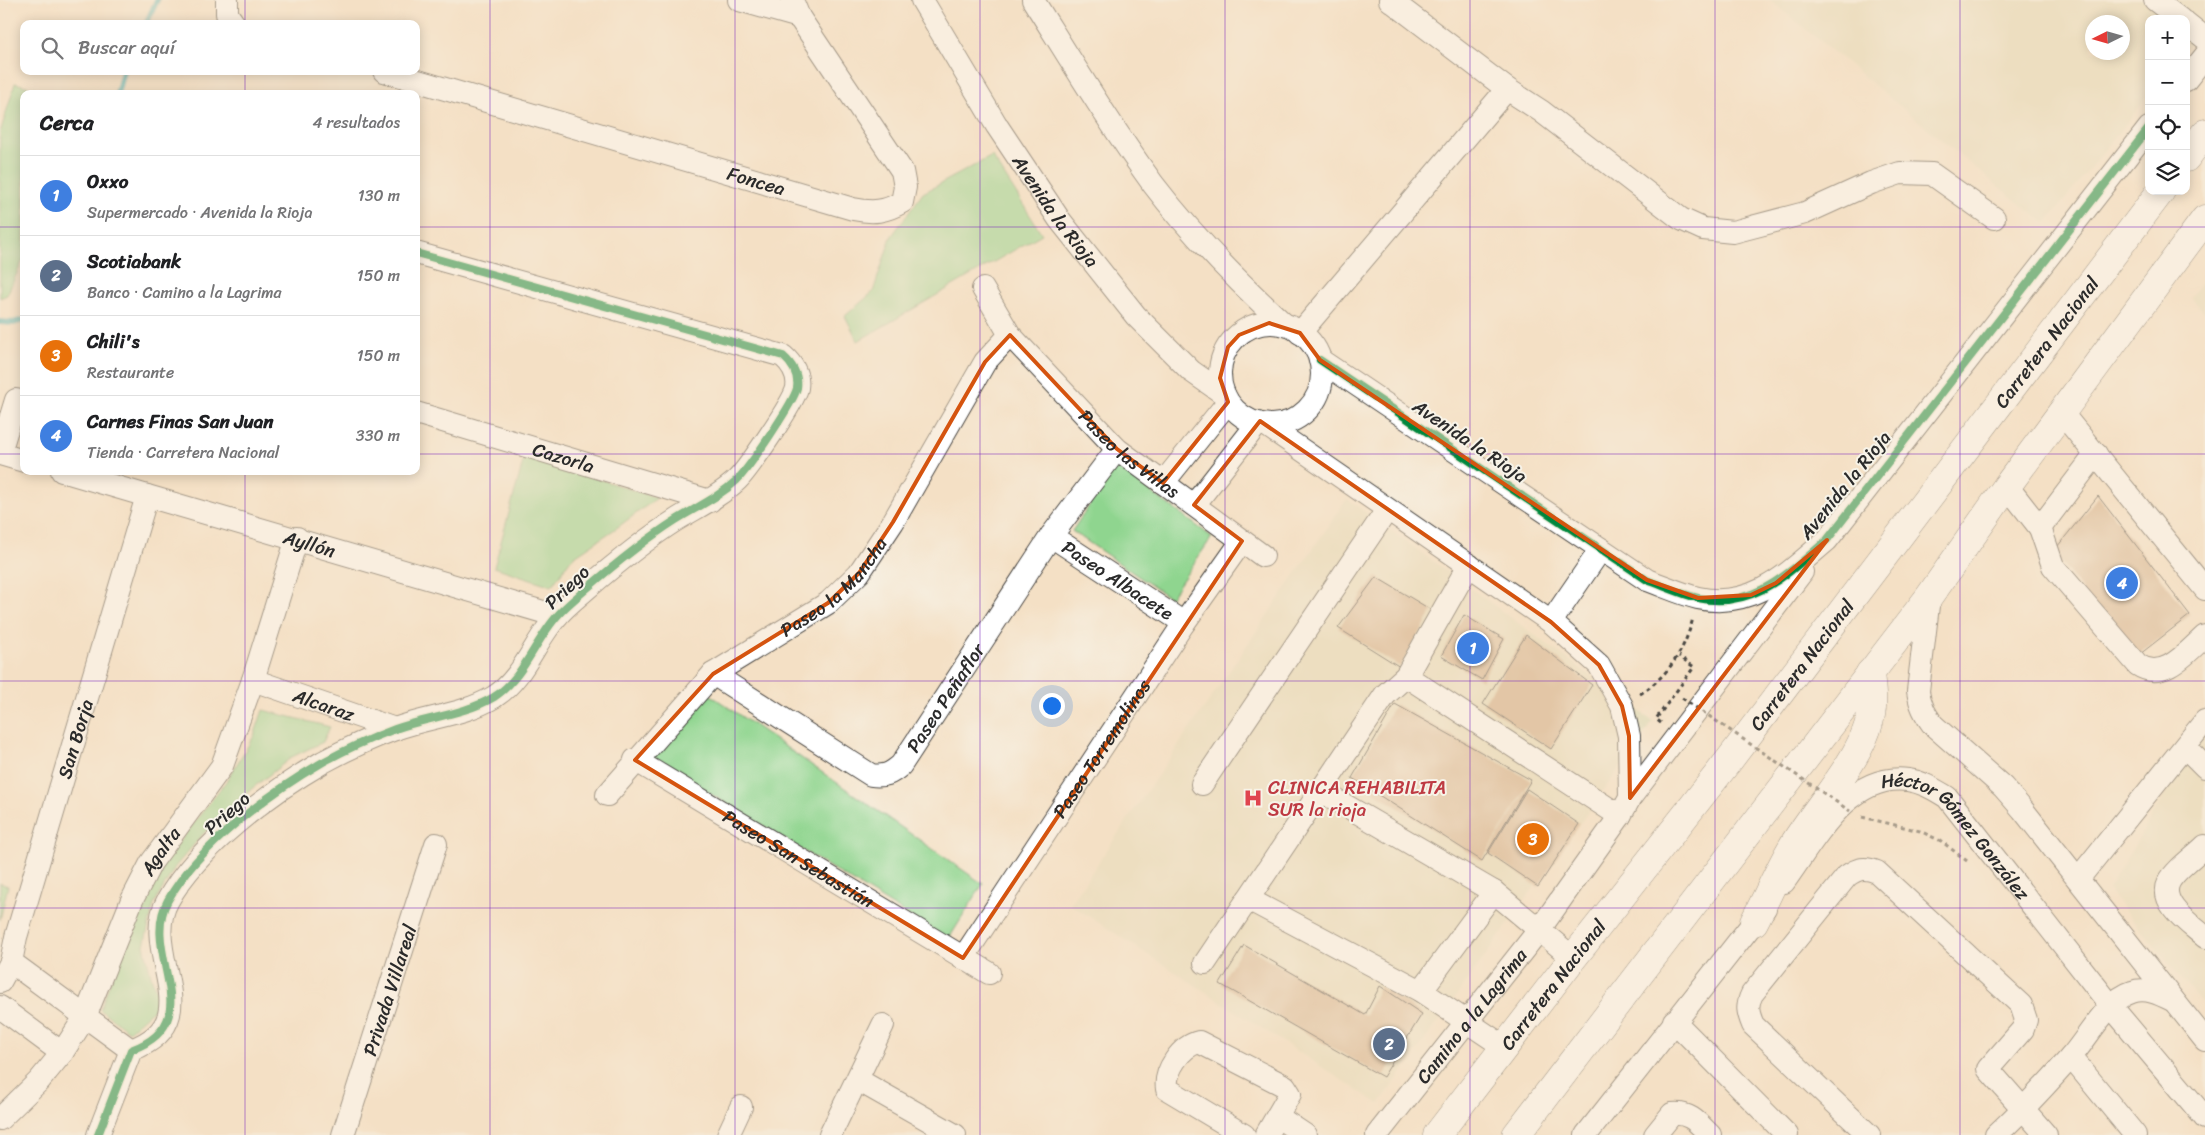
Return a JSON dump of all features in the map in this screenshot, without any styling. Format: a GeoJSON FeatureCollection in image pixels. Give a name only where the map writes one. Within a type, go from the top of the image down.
{"type":"FeatureCollection","features":[{"type":"Feature","properties":{"kind":"highway"},"geometry":{"type":"LineString","coordinates":[[2190,153],[2205,133]]}},
{"type":"Feature","properties":{"kind":"highway","name":"Carretera Nacional"},"geometry":{"type":"LineString","coordinates":[[1438,1135],[1573,958],[1730,759],[2158,195]]}},
{"type":"Feature","properties":{"kind":"highway"},"geometry":{"type":"LineString","coordinates":[[1516,1135],[1929,597],[2061,412],[2193,243],[2205,219]]}},
{"type":"Feature","properties":{"kind":"highway"},"geometry":{"type":"LineString","coordinates":[[1754,922],[1793,846],[1849,763],[1862,740],[1869,723],[1872,706],[1870,673]]}},
{"type":"Feature","properties":{"kind":"street"},"geometry":{"type":"LineString","coordinates":[[227,0],[227,14],[231,20]]}},
{"type":"Feature","properties":{"kind":"street"},"geometry":{"type":"LineString","coordinates":[[738,0],[795,8]]}},
{"type":"Feature","properties":{"kind":"street","name":"Avenida la Rioja"},"geometry":{"type":"LineString","coordinates":[[922,0],[997,126],[1059,219],[1136,316],[1191,371],[1226,398]]}},
{"type":"Feature","properties":{"kind":"street"},"geometry":{"type":"LineString","coordinates":[[1033,0],[1094,96],[1154,184],[1208,249],[1293,329],[1313,345],[1320,360],[1322,377],[1318,393],[1310,407],[1297,418],[1282,424],[1262,424],[1194,505]]}},
{"type":"Feature","properties":{"kind":"street"},"geometry":{"type":"LineString","coordinates":[[1390,0],[1507,89],[1541,111],[1681,219],[1703,229],[1733,232],[1805,214],[1872,183],[1900,173],[1932,174],[1994,218]]}},
{"type":"Feature","properties":{"kind":"street"},"geometry":{"type":"LineString","coordinates":[[2155,0],[2175,15]]}},
{"type":"Feature","properties":{"kind":"street","name":"Foncea"},"geometry":{"type":"LineString","coordinates":[[398,75],[853,209],[872,213],[888,210],[902,202],[905,187],[902,171],[795,8]]}},
{"type":"Feature","properties":{"kind":"street"},"geometry":{"type":"LineString","coordinates":[[2190,26],[2205,38]]}},
{"type":"Feature","properties":{"kind":"street"},"geometry":{"type":"LineString","coordinates":[[2190,75],[2205,56]]}},
{"type":"Feature","properties":{"kind":"street"},"geometry":{"type":"LineString","coordinates":[[1293,329],[1507,89]]}},
{"type":"Feature","properties":{"kind":"street","name":"Avenida la Rioja"},"geometry":{"type":"LineString","coordinates":[[1320,360],[1647,580],[1698,598],[1719,600],[1751,595],[1776,583],[1827,540],[2145,133]]}},
{"type":"Feature","properties":{"kind":"street","name":"Priego"},"geometry":{"type":"LineString","coordinates":[[131,1050],[148,1044],[160,1033],[168,1018],[171,997],[159,936],[161,919],[167,900],[193,866],[228,830],[271,796],[324,762],[395,729],[474,707],[496,695],[515,677],[557,616],[626,554],[677,519],[710,501],[738,479],[771,434],[797,388],[796,372],[791,363],[783,356],[420,254]]}},
{"type":"Feature","properties":{"kind":"street","name":"Paseo las Villas"},"geometry":{"type":"LineString","coordinates":[[983,289],[1010,335],[1116,449],[1263,556]]}},
{"type":"Feature","properties":{"kind":"street"},"geometry":{"type":"LineString","coordinates":[[1293,329],[1269,323],[1253,327],[1239,335],[1228,347],[1222,362],[1220,378],[1226,398],[1246,419],[1262,424],[1550,622],[1599,665],[1622,706],[1629,736],[1626,807]]}},
{"type":"Feature","properties":{"kind":"street","name":"Paseo la Mancha"},"geometry":{"type":"LineString","coordinates":[[607,795],[713,674],[828,604],[860,573],[893,522],[985,362],[1010,335]]}},
{"type":"Feature","properties":{"kind":"street"},"geometry":{"type":"LineString","coordinates":[[1163,483],[1226,398]]}},
{"type":"Feature","properties":{"kind":"street"},"geometry":{"type":"LineString","coordinates":[[16,400],[0,453],[20,459]]}},
{"type":"Feature","properties":{"kind":"street"},"geometry":{"type":"LineString","coordinates":[[2061,412],[2205,589]]}},
{"type":"Feature","properties":{"kind":"street","name":"Cazorla"},"geometry":{"type":"LineString","coordinates":[[420,414],[710,501]]}},
{"type":"Feature","properties":{"kind":"street","name":"Paseo Peñaflor"},"geometry":{"type":"LineString","coordinates":[[713,674],[871,775],[881,777],[892,773],[901,765],[1051,536],[1116,449]]}},
{"type":"Feature","properties":{"kind":"street"},"geometry":{"type":"LineString","coordinates":[[2040,528],[2096,454]]}},
{"type":"Feature","properties":{"kind":"street","name":"Ayllón"},"geometry":{"type":"LineString","coordinates":[[76,475],[297,538],[557,616]]}},
{"type":"Feature","properties":{"kind":"street"},"geometry":{"type":"LineString","coordinates":[[2007,486],[2040,528],[2053,566],[2138,665],[2152,671],[2161,671],[2171,666],[2205,636]]}},
{"type":"Feature","properties":{"kind":"street","name":"San Borja"},"geometry":{"type":"LineString","coordinates":[[0,982],[11,962],[16,937],[148,496]]}},
{"type":"Feature","properties":{"kind":"street"},"geometry":{"type":"LineString","coordinates":[[1202,784],[1387,510]]}},
{"type":"Feature","properties":{"kind":"street","name":"Paseo Albacete"},"geometry":{"type":"LineString","coordinates":[[1051,536],[1184,623]]}},
{"type":"Feature","properties":{"kind":"street","name":"Agalta"},"geometry":{"type":"LineString","coordinates":[[0,1119],[39,1081],[62,1053],[85,1017],[132,900],[151,863],[222,766],[253,680],[297,538]]}},
{"type":"Feature","properties":{"kind":"street"},"geometry":{"type":"LineString","coordinates":[[1319,790],[1494,892],[1539,930],[1626,807],[1827,540]]}},
{"type":"Feature","properties":{"kind":"street","name":"Paseo Torremolinos"},"geometry":{"type":"LineString","coordinates":[[963,958],[1184,623],[1242,541]]}},
{"type":"Feature","properties":{"kind":"street"},"geometry":{"type":"LineString","coordinates":[[1550,622],[1601,549]]}},
{"type":"Feature","properties":{"kind":"street"},"geometry":{"type":"LineString","coordinates":[[1205,963],[1319,790],[1385,695],[1406,676],[1469,565]]}},
{"type":"Feature","properties":{"kind":"street"},"geometry":{"type":"LineString","coordinates":[[1929,597],[1918,691],[1919,702],[1924,713],[1944,736],[2002,787],[2078,879],[2205,1040]]}},
{"type":"Feature","properties":{"kind":"street"},"geometry":{"type":"LineString","coordinates":[[1406,676],[1626,807]]}},
{"type":"Feature","properties":{"kind":"street","name":"Alcaraz"},"geometry":{"type":"LineString","coordinates":[[253,680],[395,729]]}},
{"type":"Feature","properties":{"kind":"street"},"geometry":{"type":"LineString","coordinates":[[2078,879],[2205,721]]}},
{"type":"Feature","properties":{"kind":"street"},"geometry":{"type":"LineString","coordinates":[[2185,747],[2205,767]]}},
{"type":"Feature","properties":{"kind":"street","name":"Paseo San Sebastián"},"geometry":{"type":"LineString","coordinates":[[636,760],[989,973]]}},
{"type":"Feature","properties":{"kind":"street","name":"Héctor Gómez González"},"geometry":{"type":"LineString","coordinates":[[1586,1135],[1674,1021],[1754,922],[1838,809],[1855,793],[1870,785],[1889,780],[1908,780],[1927,785],[1947,796],[2111,1006],[2205,1118]]}},
{"type":"Feature","properties":{"kind":"street","name":"Privada Villareal"},"geometry":{"type":"LineString","coordinates":[[343,1135],[436,844]]}},
{"type":"Feature","properties":{"kind":"street"},"geometry":{"type":"LineString","coordinates":[[2205,846],[2170,881],[2167,890],[2172,906],[2205,937]]}},
{"type":"Feature","properties":{"kind":"street"},"geometry":{"type":"LineString","coordinates":[[1869,1135],[1753,1025],[1748,1015],[1747,1004],[1752,994],[1847,876],[1855,869],[1866,868],[1877,872],[2020,1004],[2026,1020],[2023,1029],[1988,1069],[2046,1135]]}},
{"type":"Feature","properties":{"kind":"street"},"geometry":{"type":"LineString","coordinates":[[1422,991],[1494,892]]}},
{"type":"Feature","properties":{"kind":"street"},"geometry":{"type":"LineString","coordinates":[[1248,898],[1422,991],[1466,1023],[1506,1048]]}},
{"type":"Feature","properties":{"kind":"street","name":"Camino a la Lagrima"},"geometry":{"type":"LineString","coordinates":[[1377,1135],[1539,930],[1573,958]]}},
{"type":"Feature","properties":{"kind":"street"},"geometry":{"type":"LineString","coordinates":[[11,962],[131,1050],[98,1135]]}},
{"type":"Feature","properties":{"kind":"street"},"geometry":{"type":"LineString","coordinates":[[1996,1135],[2071,1057],[2111,1006],[2124,995],[2134,991],[2145,990],[2172,1000]]}},
{"type":"Feature","properties":{"kind":"street"},"geometry":{"type":"LineString","coordinates":[[0,1007],[62,1053]]}},
{"type":"Feature","properties":{"kind":"street"},"geometry":{"type":"LineString","coordinates":[[1674,1021],[1786,1135]]}},
{"type":"Feature","properties":{"kind":"street"},"geometry":{"type":"LineString","coordinates":[[830,1135],[884,1025]]}},
{"type":"Feature","properties":{"kind":"street"},"geometry":{"type":"LineString","coordinates":[[1244,1135],[1168,1089],[1166,1080],[1182,1050],[1189,1044],[1199,1042],[1285,1086],[1290,1094],[1272,1126],[1305,1135]]}},
{"type":"Feature","properties":{"kind":"street"},"geometry":{"type":"LineString","coordinates":[[2071,1057],[2135,1135]]}},
{"type":"Feature","properties":{"kind":"street"},"geometry":{"type":"LineString","coordinates":[[858,1080],[955,1135]]}},
{"type":"Feature","properties":{"kind":"street"},"geometry":{"type":"LineString","coordinates":[[728,1135],[741,1107]]}},
{"type":"Feature","properties":{"kind":"street"},"geometry":{"type":"LineString","coordinates":[[1655,1135],[1672,1114],[1682,1113],[1691,1117],[1710,1135]]}},
{"type":"Feature","properties":{"kind":"path"},"geometry":{"type":"LineString","coordinates":[[1622,706],[1661,678],[1679,656],[1691,627],[1698,598]]}},
{"type":"Feature","properties":{"kind":"path"},"geometry":{"type":"LineString","coordinates":[[1667,718],[1662,724],[1656,719],[1694,667],[1679,656]]}},
{"type":"Feature","properties":{"kind":"path"},"geometry":{"type":"LineString","coordinates":[[1677,705],[1682,698],[1850,811],[1869,820],[1920,832],[1941,841],[1957,852],[1972,868]]}},
{"type":"Feature","properties":{"kind":"highlighted area"},"geometry":{"type":"Polygon","coordinates":[[[1269,323],[1300,333],[1320,360],[1647,580],[1698,598],[1751,595],[1776,583],[1827,540],[1630,798],[1629,736],[1622,706],[1599,665],[1551,622],[1260,421],[1194,505],[1242,541],[963,958],[635,760],[713,674],[828,603],[859,573],[893,522],[985,362],[1010,335],[1117,449],[1163,483],[1228,402],[1220,378],[1228,347],[1239,335],[1269,323]]]}},
{"type":"Feature","properties":{"kind":"shaded area"},"geometry":{"type":"Polygon","coordinates":[[[1770,0],[2205,0],[2205,25],[2190,43],[2190,15],[2145,15],[2145,100],[2046,223],[2025,208],[1770,0]]]}},
{"type":"Feature","properties":{"kind":"shaded area"},"geometry":{"type":"Polygon","coordinates":[[[2205,278],[2205,313],[2191,297],[2205,278]]]}},
{"type":"Feature","properties":{"kind":"shaded area"},"geometry":{"type":"Polygon","coordinates":[[[1347,499],[1653,721],[1379,1104],[1070,904],[1347,499]]]}},
{"type":"Feature","properties":{"kind":"shaded area"},"geometry":{"type":"Polygon","coordinates":[[[2205,727],[2205,1007],[2108,890],[2205,727]]]}},
{"type":"Feature","properties":{"kind":"green space"},"geometry":{"type":"Polygon","coordinates":[[[15,83],[42,90],[20,90],[20,267],[7,295],[0,298],[0,133],[15,83]]]}},
{"type":"Feature","properties":{"kind":"green space"},"geometry":{"type":"Polygon","coordinates":[[[992,156],[1042,234],[858,341],[845,316],[873,292],[891,237],[923,193],[992,156]]]}},
{"type":"Feature","properties":{"kind":"green space"},"geometry":{"type":"Polygon","coordinates":[[[525,455],[657,498],[572,558],[552,586],[494,567],[525,455]]]}},
{"type":"Feature","properties":{"kind":"green space"},"geometry":{"type":"Polygon","coordinates":[[[1116,466],[1212,537],[1170,598],[1072,531],[1116,466]]]}},
{"type":"Feature","properties":{"kind":"green space"},"geometry":{"type":"Polygon","coordinates":[[[702,689],[983,884],[948,940],[651,757],[702,689]]]}},
{"type":"Feature","properties":{"kind":"green space"},"geometry":{"type":"Polygon","coordinates":[[[263,710],[330,727],[323,742],[292,757],[240,798],[203,834],[175,867],[154,904],[144,945],[152,980],[162,1002],[129,1031],[100,1010],[133,918],[159,868],[227,780],[254,736],[263,710]]]}},
{"type":"Feature","properties":{"kind":"green space"},"geometry":{"type":"Polygon","coordinates":[[[0,883],[8,886],[0,920],[0,883]]]}},
{"type":"Feature","properties":{"kind":"building"},"geometry":{"type":"Polygon","coordinates":[[[2098,496],[2190,615],[2135,658],[2053,552],[2098,496]]]}},
{"type":"Feature","properties":{"kind":"building"},"geometry":{"type":"Polygon","coordinates":[[[1376,577],[1433,611],[1400,667],[1338,628],[1376,577]]]}},
{"type":"Feature","properties":{"kind":"building"},"geometry":{"type":"Polygon","coordinates":[[[1464,615],[1504,639],[1482,680],[1441,656],[1464,615]]]}},
{"type":"Feature","properties":{"kind":"building"},"geometry":{"type":"Polygon","coordinates":[[[1526,635],[1592,685],[1551,749],[1483,704],[1526,635]]]}},
{"type":"Feature","properties":{"kind":"building"},"geometry":{"type":"Polygon","coordinates":[[[1395,704],[1531,780],[1482,861],[1352,778],[1395,704]]]}},
{"type":"Feature","properties":{"kind":"building"},"geometry":{"type":"Polygon","coordinates":[[[1527,789],[1579,824],[1538,887],[1488,853],[1527,789]]]}},
{"type":"Feature","properties":{"kind":"building"},"geometry":{"type":"Polygon","coordinates":[[[1244,945],[1365,1015],[1380,986],[1422,1014],[1383,1077],[1220,984],[1244,945]]]}},
{"type":"Feature","properties":{"kind":"waterway"},"geometry":{"type":"LineString","coordinates":[[148,20],[157,0]]}},
{"type":"Feature","properties":{"kind":"waterway"},"geometry":{"type":"LineString","coordinates":[[118,90],[122,75]]}},
{"type":"Feature","properties":{"kind":"waterway"},"geometry":{"type":"LineString","coordinates":[[0,322],[13,323],[20,321]]}},
{"type":"Feature","properties":{"kind":"cycle path"},"geometry":{"type":"LineString","coordinates":[[1320,360],[1647,580],[1698,598],[1718,600],[1736,598],[1769,586],[1827,540],[2145,133]]}},
{"type":"Feature","properties":{"kind":"cycle path"},"geometry":{"type":"LineString","coordinates":[[98,1135],[131,1050],[155,1037],[167,1021],[170,1003],[169,984],[161,942],[161,920],[168,900],[181,880],[198,860],[237,822],[281,789],[323,762],[358,744],[395,729],[458,712],[494,697],[513,680],[550,625],[571,602],[640,545],[676,520],[715,497],[737,480],[770,435],[788,407],[797,388],[794,370],[783,356],[420,254]]}},
{"type":"Feature","properties":{"kind":"place","name":"Carnes Finas San Juan"},"geometry":{"type":"Point","coordinates":[2122,583]}},
{"type":"Feature","properties":{"kind":"place","name":"Oxxo"},"geometry":{"type":"Point","coordinates":[1473,648]}},
{"type":"Feature","properties":{"kind":"place","name":"CLINICA REHABILITA SUR la rioja"},"geometry":{"type":"Point","coordinates":[1253,798]}},
{"type":"Feature","properties":{"kind":"place","name":"Chili's"},"geometry":{"type":"Point","coordinates":[1533,839]}},
{"type":"Feature","properties":{"kind":"place","name":"Scotiabank"},"geometry":{"type":"Point","coordinates":[1389,1044]}}]}
